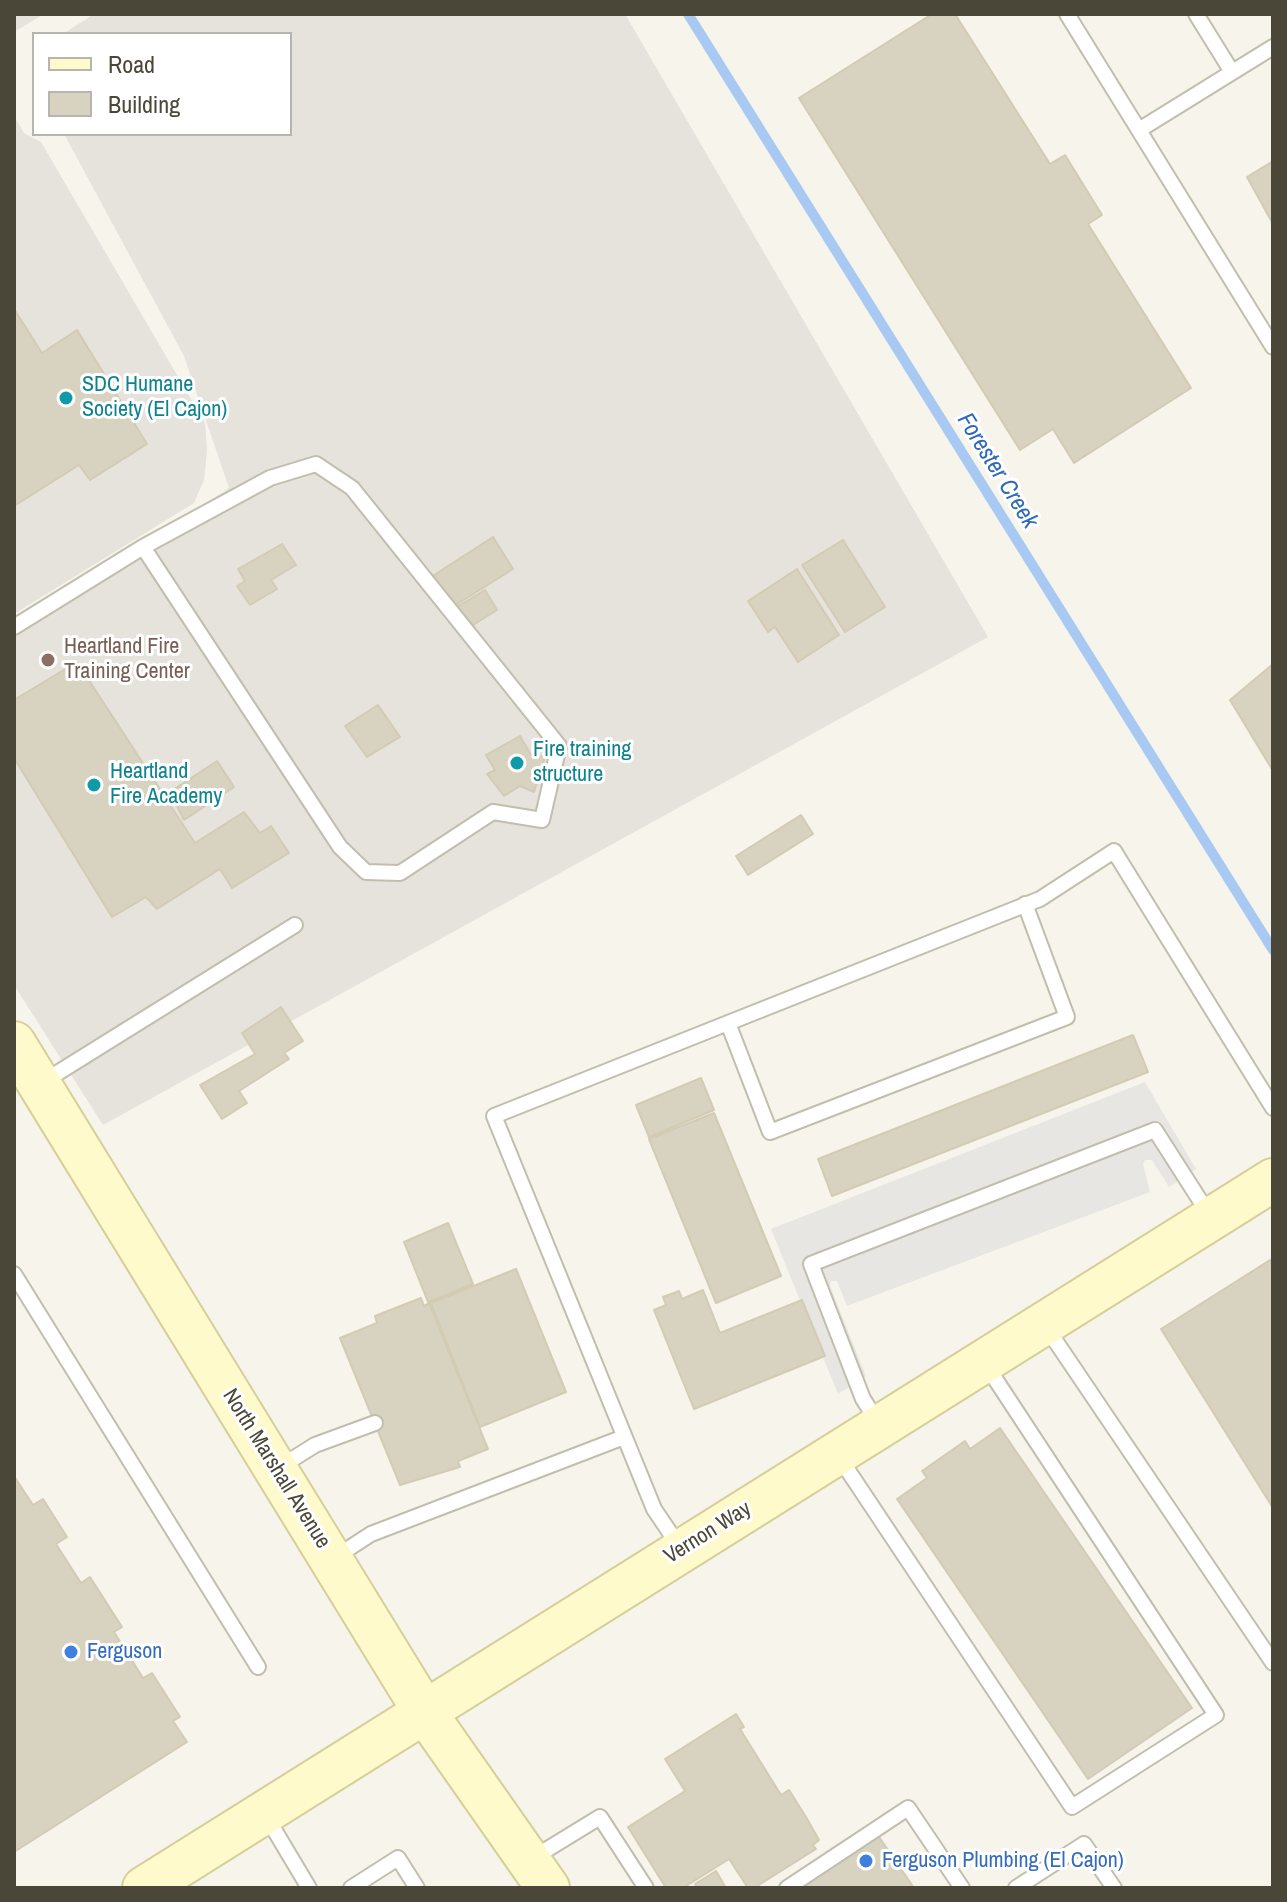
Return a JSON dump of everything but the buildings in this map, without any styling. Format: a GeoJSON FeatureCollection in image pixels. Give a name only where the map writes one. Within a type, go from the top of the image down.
{"type":"FeatureCollection","features":[{"type":"Feature","properties":{"kind":"street","name":"North Marshall Avenue"},"geometry":{"type":"LineString","coordinates":[[14,1043],[424,1711],[538,1874]]}},
{"type":"Feature","properties":{"kind":"street","name":"Vernon Way"},"geometry":{"type":"LineString","coordinates":[[144,1888],[1273,1180]]}},
{"type":"Feature","properties":{"kind":"lane"},"geometry":{"type":"LineString","coordinates":[[1067,14],[1273,347]]}},
{"type":"Feature","properties":{"kind":"lane"},"geometry":{"type":"LineString","coordinates":[[1196,14],[1232,72]]}},
{"type":"Feature","properties":{"kind":"lane"},"geometry":{"type":"LineString","coordinates":[[1139,130],[1273,47]]}},
{"type":"Feature","properties":{"kind":"lane"},"geometry":{"type":"LineString","coordinates":[[14,627],[143,547],[270,478],[316,464],[352,488],[559,746],[542,820],[493,812],[400,873],[366,872],[340,847],[143,547]]}},
{"type":"Feature","properties":{"kind":"lane"},"geometry":{"type":"LineString","coordinates":[[681,1550],[654,1509],[494,1116],[1040,899],[1114,851],[1273,1108]]}},
{"type":"Feature","properties":{"kind":"lane"},"geometry":{"type":"LineString","coordinates":[[728,1023],[770,1132],[1067,1017],[1025,904]]}},
{"type":"Feature","properties":{"kind":"lane"},"geometry":{"type":"LineString","coordinates":[[39,1084],[295,925]]}},
{"type":"Feature","properties":{"kind":"lane"},"geometry":{"type":"LineString","coordinates":[[881,1425],[863,1399],[811,1264],[1155,1130],[1212,1218]]}},
{"type":"Feature","properties":{"kind":"lane"},"geometry":{"type":"LineString","coordinates":[[14,1274],[258,1667]]}},
{"type":"Feature","properties":{"kind":"lane"},"geometry":{"type":"LineString","coordinates":[[1044,1323],[1273,1663]]}},
{"type":"Feature","properties":{"kind":"lane"},"geometry":{"type":"LineString","coordinates":[[837,1453],[1072,1807],[1216,1715],[983,1361]]}},
{"type":"Feature","properties":{"kind":"lane"},"geometry":{"type":"LineString","coordinates":[[276,1469],[315,1445],[375,1423]]}},
{"type":"Feature","properties":{"kind":"lane"},"geometry":{"type":"LineString","coordinates":[[331,1559],[371,1534],[624,1437]]}},
{"type":"Feature","properties":{"kind":"lane"},"geometry":{"type":"LineString","coordinates":[[787,1888],[908,1808],[962,1888]]}},
{"type":"Feature","properties":{"kind":"lane"},"geometry":{"type":"LineString","coordinates":[[264,1812],[309,1888]]}},
{"type":"Feature","properties":{"kind":"lane"},"geometry":{"type":"LineString","coordinates":[[538,1874],[600,1817],[646,1888]]}},
{"type":"Feature","properties":{"kind":"lane"},"geometry":{"type":"LineString","coordinates":[[1016,1888],[1084,1844],[1114,1888]]}},
{"type":"Feature","properties":{"kind":"lane"},"geometry":{"type":"LineString","coordinates":[[351,1888],[398,1858],[417,1888]]}},
{"type":"Feature","properties":{"kind":"shaded area"},"geometry":{"type":"Polygon","coordinates":[[[14,14],[44,14],[14,32],[14,14]]]}},
{"type":"Feature","properties":{"kind":"shaded area"},"geometry":{"type":"Polygon","coordinates":[[[94,14],[625,14],[988,637],[103,1125],[14,985],[14,631],[229,488],[184,356],[65,136],[292,136],[292,32],[66,32],[94,14]]]}},
{"type":"Feature","properties":{"kind":"shaded area"},"geometry":{"type":"Polygon","coordinates":[[[14,116],[24,133],[41,142],[205,423],[207,451],[204,480],[194,503],[14,614],[14,116]]]}},
{"type":"Feature","properties":{"kind":"shaded area"},"geometry":{"type":"Polygon","coordinates":[[[1145,1082],[1196,1169],[1169,1187],[1152,1160],[1145,1160],[1143,1164],[1150,1192],[847,1306],[837,1281],[831,1281],[830,1286],[866,1376],[838,1394],[771,1229],[1145,1082]]]}},
{"type":"Feature","properties":{"kind":"waterway","name":"Forester Creek"},"geometry":{"type":"LineString","coordinates":[[688,14],[1273,950]]}},
{"type":"Feature","properties":{"kind":"place","name":"SDC Humane Society (El Cajon)"},"geometry":{"type":"Point","coordinates":[66,398]}},
{"type":"Feature","properties":{"kind":"place","name":"Heartland Fire Training Center"},"geometry":{"type":"Point","coordinates":[48,660]}},
{"type":"Feature","properties":{"kind":"place","name":"Fire training structure"},"geometry":{"type":"Point","coordinates":[517,763]}},
{"type":"Feature","properties":{"kind":"place","name":"Heartland Fire Academy"},"geometry":{"type":"Point","coordinates":[94,785]}},
{"type":"Feature","properties":{"kind":"place","name":"Ferguson"},"geometry":{"type":"Point","coordinates":[71,1652]}},
{"type":"Feature","properties":{"kind":"place","name":"Ferguson Plumbing (El Cajon)"},"geometry":{"type":"Point","coordinates":[866,1861]}}]}
